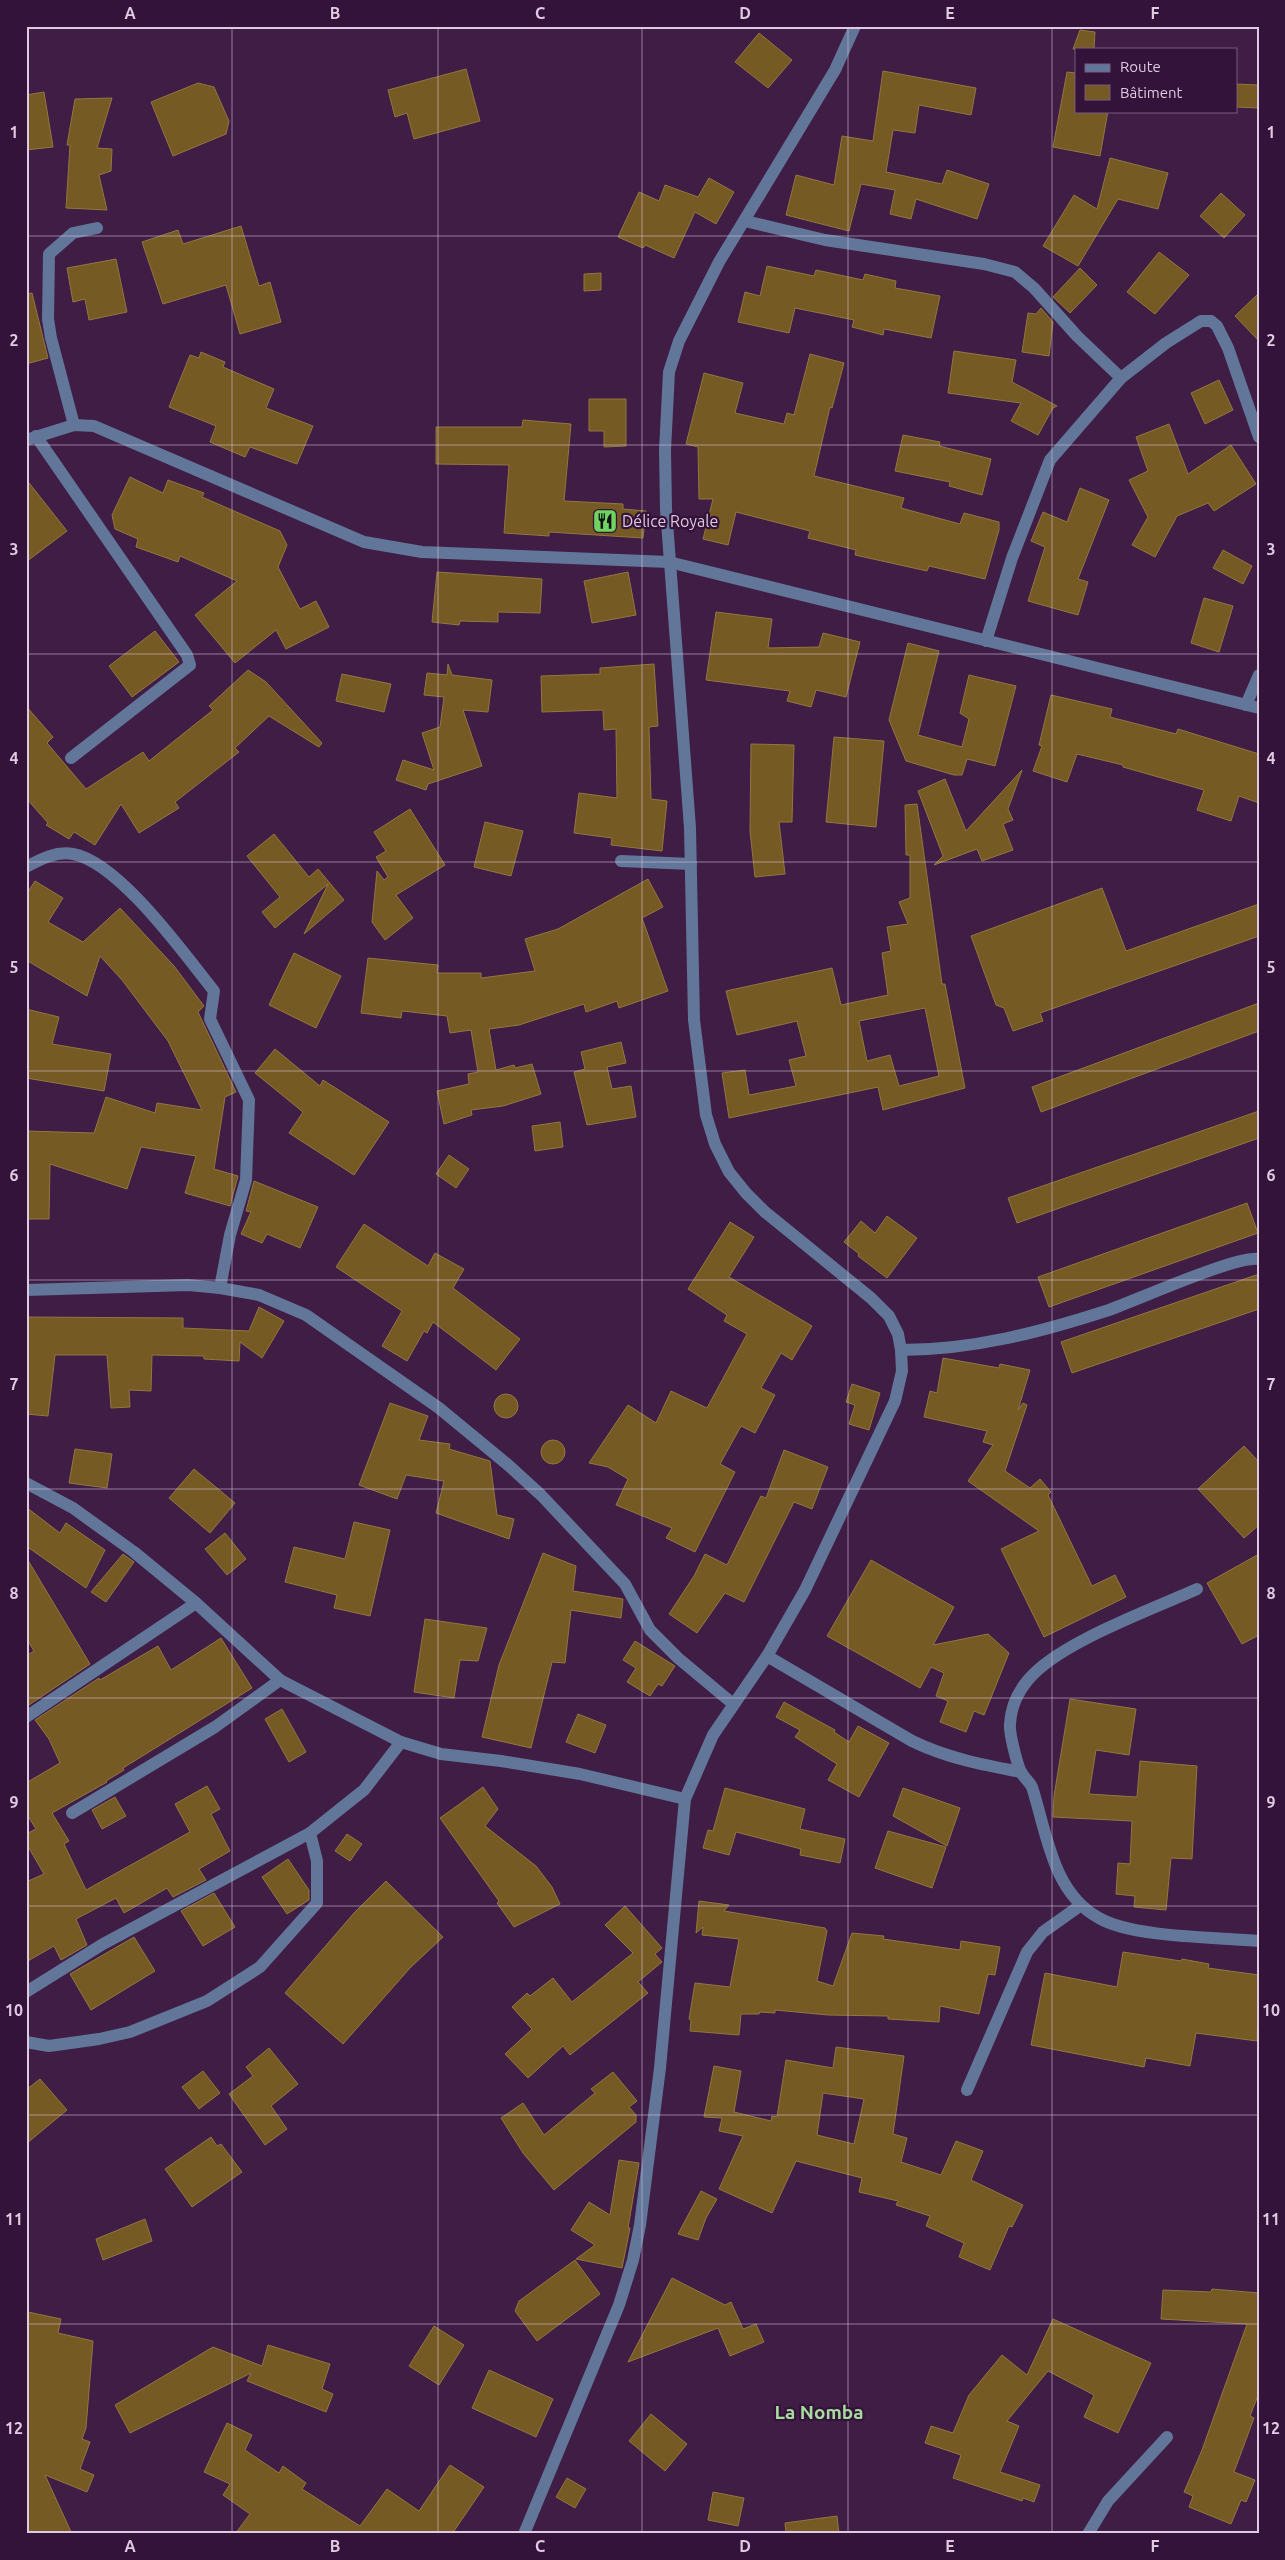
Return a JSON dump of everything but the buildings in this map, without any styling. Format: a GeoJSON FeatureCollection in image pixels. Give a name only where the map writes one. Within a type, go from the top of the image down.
{"type":"FeatureCollection","features":[{"type":"Feature","properties":{"kind":"street"},"geometry":{"type":"LineString","coordinates":[[521,2533],[619,2305],[636,2242],[660,2068],[685,1799],[713,1735],[732,1704],[767,1656],[809,1581],[895,1401],[902,1371],[898,1334],[889,1316],[871,1298],[765,1212],[746,1193],[729,1172],[715,1144],[706,1115],[694,1020],[691,864],[686,762],[669,562],[665,450],[669,372],[679,341],[692,312],[835,70],[855,26]]}},
{"type":"Feature","properties":{"kind":"street"},"geometry":{"type":"LineString","coordinates":[[745,221],[825,240],[984,264],[1015,272],[1121,378]]}},
{"type":"Feature","properties":{"kind":"street"},"geometry":{"type":"LineString","coordinates":[[74,425],[48,319],[49,254],[72,233],[98,228]]}},
{"type":"Feature","properties":{"kind":"street"},"geometry":{"type":"LineString","coordinates":[[986,640],[1012,558],[1050,460],[1121,378],[1187,327],[1200,321],[1210,321],[1217,326],[1228,348],[1259,437]]}},
{"type":"Feature","properties":{"kind":"street"},"geometry":{"type":"LineString","coordinates":[[71,758],[190,665],[187,655],[31,438],[74,425],[94,426],[364,542],[422,552],[669,562],[1252,706],[1259,675]]}},
{"type":"Feature","properties":{"kind":"street"},"geometry":{"type":"LineString","coordinates":[[26,867],[43,857],[74,854],[105,868],[162,928],[214,991],[210,1019],[249,1100],[246,1180],[230,1235],[220,1288]]}},
{"type":"Feature","properties":{"kind":"street"},"geometry":{"type":"LineString","coordinates":[[621,861],[691,864]]}},
{"type":"Feature","properties":{"kind":"street"},"geometry":{"type":"LineString","coordinates":[[901,1350],[936,1350],[981,1344],[1045,1330],[1110,1310],[1227,1266],[1259,1258]]}},
{"type":"Feature","properties":{"kind":"street"},"geometry":{"type":"LineString","coordinates":[[26,1290],[188,1285],[259,1295],[306,1315],[439,1408],[541,1495],[625,1584],[650,1630],[678,1658],[732,1704]]}},
{"type":"Feature","properties":{"kind":"street"},"geometry":{"type":"LineString","coordinates":[[26,1483],[74,1508],[104,1528],[196,1603],[280,1680],[402,1742],[441,1754],[501,1761],[580,1774],[685,1799]]}},
{"type":"Feature","properties":{"kind":"street"},"geometry":{"type":"LineString","coordinates":[[1196,1589],[1094,1636],[1050,1659],[1029,1678],[1016,1697],[1010,1726],[1021,1772],[1031,1785],[1046,1842],[1067,1888],[1081,1905],[1099,1919],[1127,1928],[1258,1939]]}},
{"type":"Feature","properties":{"kind":"street"},"geometry":{"type":"LineString","coordinates":[[26,1717],[196,1603]]}},
{"type":"Feature","properties":{"kind":"street"},"geometry":{"type":"LineString","coordinates":[[767,1656],[912,1741],[936,1752],[963,1761],[1021,1772]]}},
{"type":"Feature","properties":{"kind":"street"},"geometry":{"type":"LineString","coordinates":[[72,1813],[208,1732],[280,1680]]}},
{"type":"Feature","properties":{"kind":"street"},"geometry":{"type":"LineString","coordinates":[[26,1992],[103,1944],[310,1833],[364,1790],[402,1742]]}},
{"type":"Feature","properties":{"kind":"street"},"geometry":{"type":"LineString","coordinates":[[26,2042],[49,2046],[130,2032],[208,2002],[260,1967],[317,1903],[317,1861],[310,1833]]}},
{"type":"Feature","properties":{"kind":"street"},"geometry":{"type":"LineString","coordinates":[[967,2090],[1018,1968],[1027,1952],[1043,1932],[1081,1905]]}},
{"type":"Feature","properties":{"kind":"street"},"geometry":{"type":"LineString","coordinates":[[1088,2534],[1108,2501],[1167,2437]]}},
{"type":"Feature","properties":{"kind":"place","name":"Délice Royale"},"geometry":{"type":"Point","coordinates":[605,521]}},
{"type":"Feature","properties":{"kind":"district","name":"La Nomba"},"geometry":{"type":"Point","coordinates":[819,2412]}}]}
